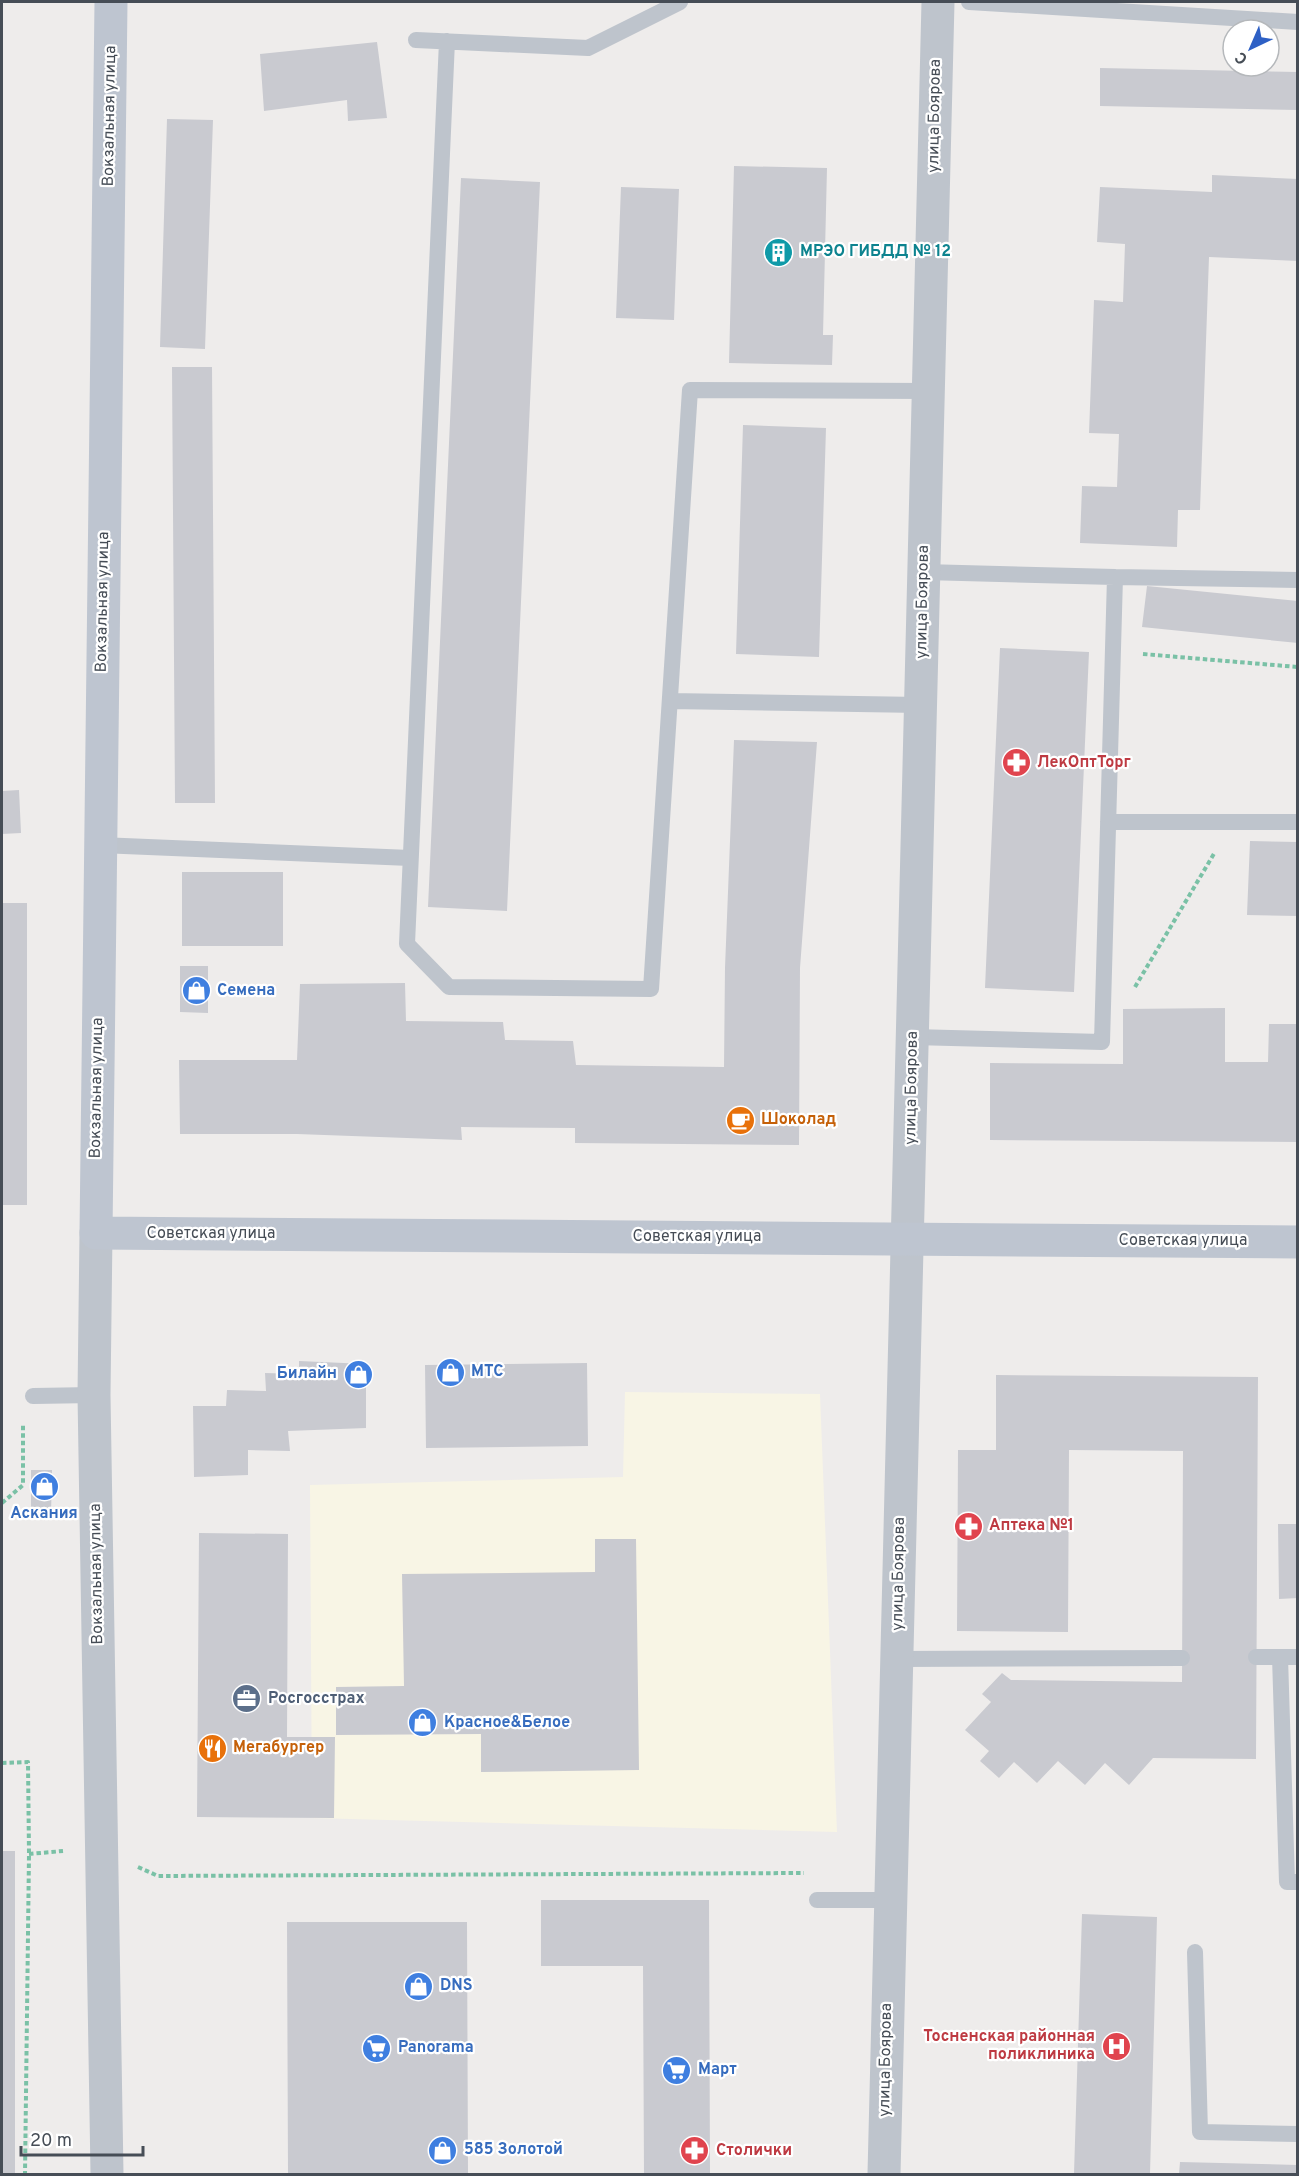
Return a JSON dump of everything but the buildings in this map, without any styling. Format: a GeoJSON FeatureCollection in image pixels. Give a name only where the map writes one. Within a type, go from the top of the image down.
{"type":"FeatureCollection","features":[{"type":"Feature","properties":{"kind":"street","name":"Вокзальная улица"},"geometry":{"type":"LineString","coordinates":[[107,2175],[94,1395],[111,2]]}},
{"type":"Feature","properties":{"kind":"street","name":"улица Боярова"},"geometry":{"type":"LineString","coordinates":[[884,2175],[938,2]]}},
{"type":"Feature","properties":{"kind":"street","name":"Советская улица"},"geometry":{"type":"LineString","coordinates":[[96,1233],[1298,1242]]}},
{"type":"Feature","properties":{"kind":"lane"},"geometry":{"type":"LineString","coordinates":[[416,40],[588,48],[680,2]]}},
{"type":"Feature","properties":{"kind":"lane"},"geometry":{"type":"LineString","coordinates":[[969,2],[1298,22]]}},
{"type":"Feature","properties":{"kind":"lane"},"geometry":{"type":"LineString","coordinates":[[447,41],[407,944],[449,987],[651,989],[690,390],[928,391]]}},
{"type":"Feature","properties":{"kind":"lane"},"geometry":{"type":"LineString","coordinates":[[924,572],[1298,580]]}},
{"type":"Feature","properties":{"kind":"lane"},"geometry":{"type":"LineString","coordinates":[[913,1037],[1102,1042],[1114,577]]}},
{"type":"Feature","properties":{"kind":"lane"},"geometry":{"type":"LineString","coordinates":[[670,701],[921,705]]}},
{"type":"Feature","properties":{"kind":"lane"},"geometry":{"type":"LineString","coordinates":[[1108,822],[1298,822]]}},
{"type":"Feature","properties":{"kind":"lane"},"geometry":{"type":"LineString","coordinates":[[100,845],[410,858]]}},
{"type":"Feature","properties":{"kind":"lane"},"geometry":{"type":"LineString","coordinates":[[33,1396],[94,1395]]}},
{"type":"Feature","properties":{"kind":"lane"},"geometry":{"type":"LineString","coordinates":[[1256,1657],[1298,1657]]}},
{"type":"Feature","properties":{"kind":"lane"},"geometry":{"type":"LineString","coordinates":[[897,1659],[1182,1658]]}},
{"type":"Feature","properties":{"kind":"lane"},"geometry":{"type":"LineString","coordinates":[[1280,1658],[1287,1882],[1298,1882]]}},
{"type":"Feature","properties":{"kind":"lane"},"geometry":{"type":"LineString","coordinates":[[817,1900],[890,1900]]}},
{"type":"Feature","properties":{"kind":"lane"},"geometry":{"type":"LineString","coordinates":[[1196,1952],[1200,2132],[1298,2134]]}},
{"type":"Feature","properties":{"kind":"path"},"geometry":{"type":"LineString","coordinates":[[1113,651],[1298,667]]}},
{"type":"Feature","properties":{"kind":"path"},"geometry":{"type":"LineString","coordinates":[[1132,992],[1233,822]]}},
{"type":"Feature","properties":{"kind":"path"},"geometry":{"type":"LineString","coordinates":[[2,1503],[23,1485],[23,1418]]}},
{"type":"Feature","properties":{"kind":"path"},"geometry":{"type":"LineString","coordinates":[[2,1763],[28,1762],[25,2175]]}},
{"type":"Feature","properties":{"kind":"path"},"geometry":{"type":"LineString","coordinates":[[29,1854],[101,1848],[158,1876],[807,1872]]}},
{"type":"Feature","properties":{"kind":"shaded area"},"geometry":{"type":"Polygon","coordinates":[[[625,1392],[820,1394],[837,1832],[312,1818],[310,1485],[623,1477],[625,1392]]]}},
{"type":"Feature","properties":{"kind":"place","name":"МРЭО ГИБДД № 12"},"geometry":{"type":"Point","coordinates":[779,252]}},
{"type":"Feature","properties":{"kind":"place","name":"ЛекОптТорг"},"geometry":{"type":"Point","coordinates":[1016,763]}},
{"type":"Feature","properties":{"kind":"place","name":"Семена"},"geometry":{"type":"Point","coordinates":[196,991]}},
{"type":"Feature","properties":{"kind":"place","name":"Шоколад"},"geometry":{"type":"Point","coordinates":[740,1120]}},
{"type":"Feature","properties":{"kind":"place","name":"МТС"},"geometry":{"type":"Point","coordinates":[450,1372]}},
{"type":"Feature","properties":{"kind":"place","name":"Билайн"},"geometry":{"type":"Point","coordinates":[358,1374]}},
{"type":"Feature","properties":{"kind":"place","name":"Аскания"},"geometry":{"type":"Point","coordinates":[44,1486]}},
{"type":"Feature","properties":{"kind":"place","name":"Аптека №1"},"geometry":{"type":"Point","coordinates":[968,1526]}},
{"type":"Feature","properties":{"kind":"place","name":"Росгосстрах"},"geometry":{"type":"Point","coordinates":[247,1699]}},
{"type":"Feature","properties":{"kind":"place","name":"Красное&Белое"},"geometry":{"type":"Point","coordinates":[423,1723]}},
{"type":"Feature","properties":{"kind":"place","name":"Мегабургер"},"geometry":{"type":"Point","coordinates":[212,1748]}},
{"type":"Feature","properties":{"kind":"place","name":"DNS"},"geometry":{"type":"Point","coordinates":[419,1986]}},
{"type":"Feature","properties":{"kind":"place","name":"Тосненская районная поликлиника"},"geometry":{"type":"Point","coordinates":[1116,2046]}},
{"type":"Feature","properties":{"kind":"place","name":"Panorama"},"geometry":{"type":"Point","coordinates":[377,2048]}},
{"type":"Feature","properties":{"kind":"place","name":"Март"},"geometry":{"type":"Point","coordinates":[677,2070]}},
{"type":"Feature","properties":{"kind":"place","name":"585 Золотой"},"geometry":{"type":"Point","coordinates":[443,2150]}},
{"type":"Feature","properties":{"kind":"place","name":"Столички"},"geometry":{"type":"Point","coordinates":[695,2151]}}]}
